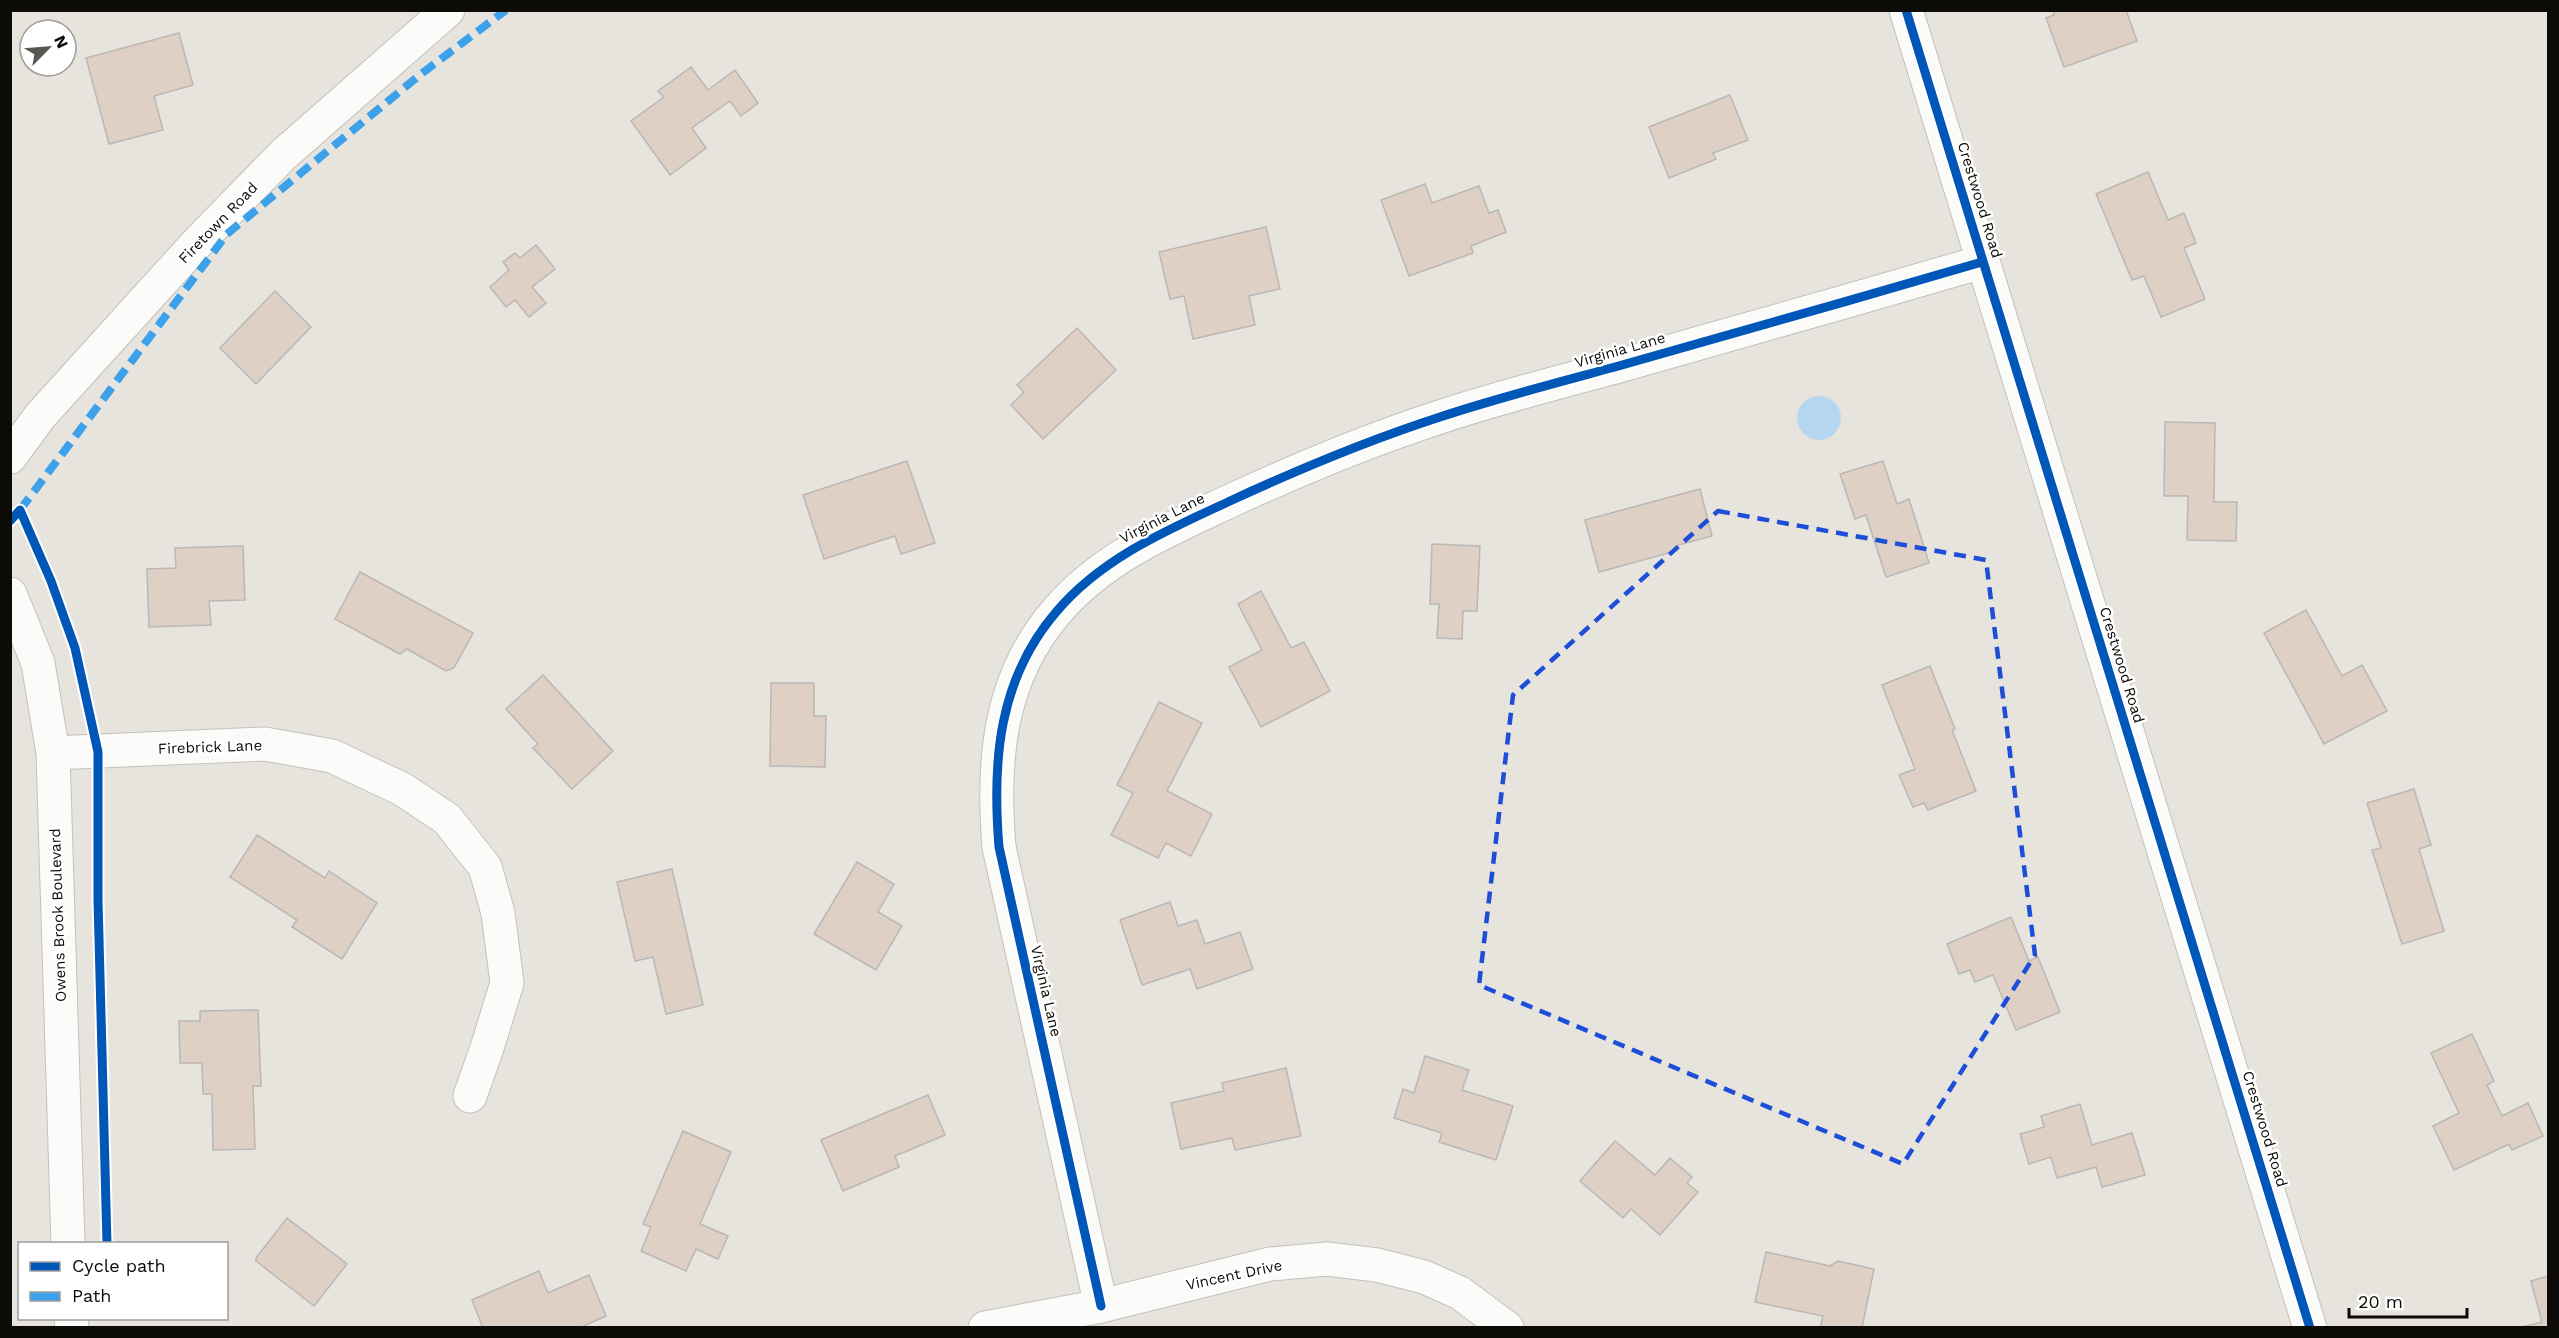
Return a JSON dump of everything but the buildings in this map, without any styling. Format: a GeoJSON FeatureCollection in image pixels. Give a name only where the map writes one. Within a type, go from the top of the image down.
{"type":"FeatureCollection","features":[{"type":"Feature","properties":{"kind":"street","name":"Firetown Road"},"geometry":{"type":"LineString","coordinates":[[10,457],[41,414],[197,243],[283,155],[448,10]]}},
{"type":"Feature","properties":{"kind":"street","name":"Crestwood Road"},"geometry":{"type":"LineString","coordinates":[[1906,10],[2310,1328]]}},
{"type":"Feature","properties":{"kind":"street","name":"Virginia Lane"},"geometry":{"type":"LineString","coordinates":[[1101,1306],[999,847],[995,803],[999,735],[1008,699],[1028,652],[1057,611],[1089,580],[1147,540],[1284,476],[1438,417],[1982,262]]}},
{"type":"Feature","properties":{"kind":"street","name":"Owens Brook Boulevard"},"geometry":{"type":"LineString","coordinates":[[10,594],[38,663],[53,753],[68,1242]]}},
{"type":"Feature","properties":{"kind":"street","name":"Firebrick Lane"},"geometry":{"type":"LineString","coordinates":[[53,753],[265,744],[332,756],[402,789],[447,819],[485,867],[498,913],[507,983],[470,1096]]}},
{"type":"Feature","properties":{"kind":"street","name":"Vincent Drive"},"geometry":{"type":"LineString","coordinates":[[985,1328],[1101,1306],[1270,1264],[1328,1260],[1377,1264],[1424,1277],[1460,1293],[1507,1328]]}},
{"type":"Feature","properties":{"kind":"highlighted area"},"geometry":{"type":"Polygon","coordinates":[[[1718,511],[1986,560],[2035,955],[1903,1164],[1479,985],[1513,695],[1718,511]]]}},
{"type":"Feature","properties":{"kind":"water"},"geometry":{"type":"Polygon","coordinates":[[[1819,396],[1835,402],[1841,418],[1835,434],[1819,440],[1803,434],[1797,418],[1803,402],[1819,396]]]}},
{"type":"Feature","properties":{"kind":"marked path"},"geometry":{"type":"LineString","coordinates":[[20,510],[227,234],[421,74],[506,10]]}},
{"type":"Feature","properties":{"kind":"cycle path"},"geometry":{"type":"LineString","coordinates":[[1906,10],[2310,1328]]}},
{"type":"Feature","properties":{"kind":"cycle path"},"geometry":{"type":"LineString","coordinates":[[1101,1306],[999,847],[997,784],[1003,723],[1022,665],[1037,637],[1057,611],[1095,575],[1160,534],[1255,489],[1413,426],[1483,403],[1982,262]]}},
{"type":"Feature","properties":{"kind":"cycle path"},"geometry":{"type":"LineString","coordinates":[[10,521],[20,510],[51,581],[75,648],[98,752],[98,900],[107,1242]]}}]}
